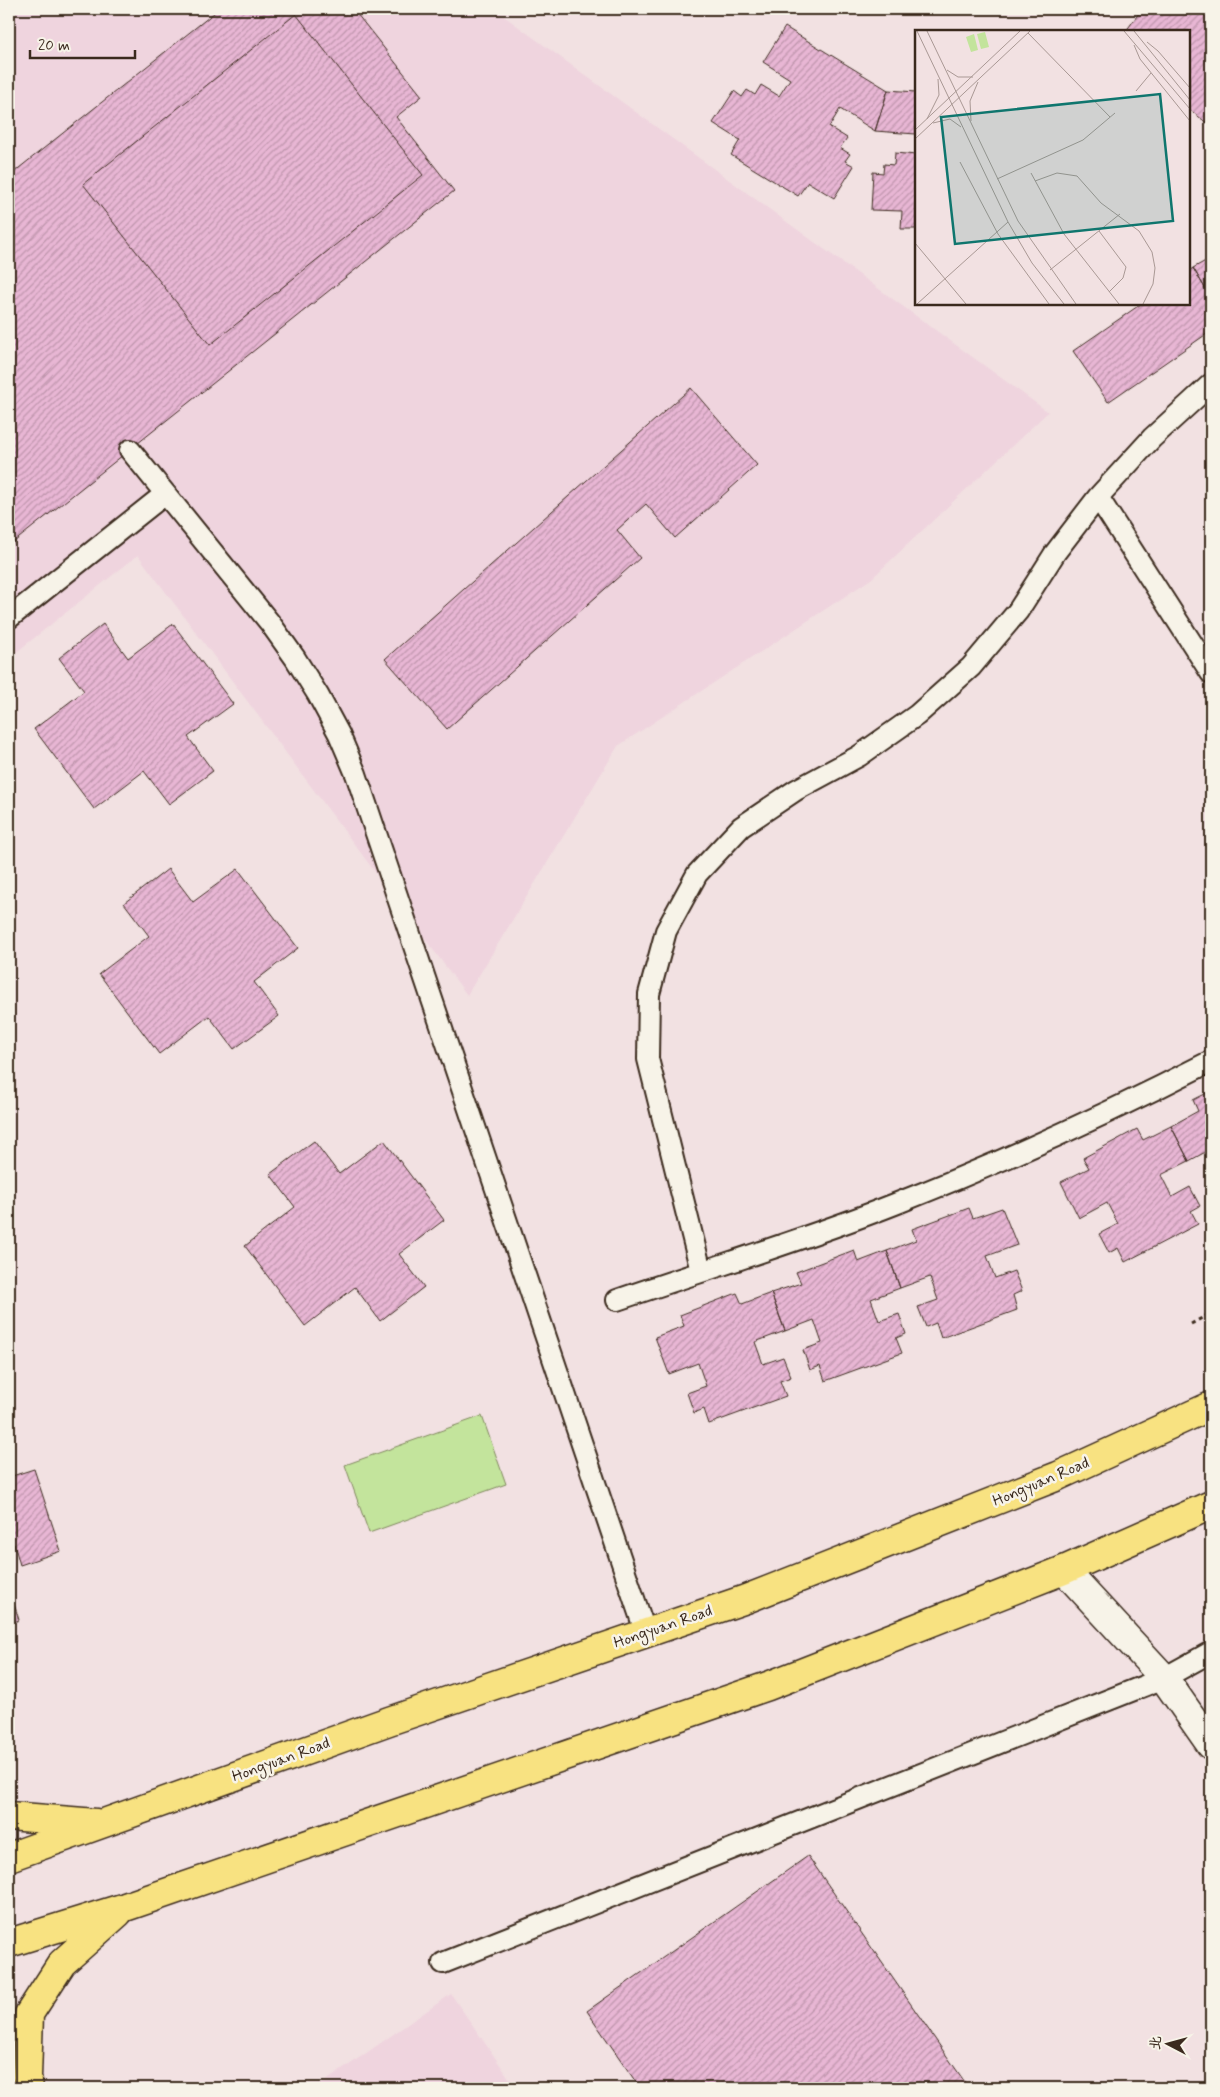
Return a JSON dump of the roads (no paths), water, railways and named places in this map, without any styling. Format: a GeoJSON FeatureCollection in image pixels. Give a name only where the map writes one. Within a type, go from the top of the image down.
{"type":"FeatureCollection","features":[{"type":"Feature","properties":{"kind":"highway","name":"Hongyuan Road"},"geometry":{"type":"LineString","coordinates":[[9,1857],[389,1721],[746,1599],[1058,1476],[1211,1406]]}},
{"type":"Feature","properties":{"kind":"highway"},"geometry":{"type":"LineString","coordinates":[[9,1942],[125,1907],[768,1686],[1064,1570],[1211,1505]]}},
{"type":"Feature","properties":{"kind":"highway"},"geometry":{"type":"LineString","coordinates":[[9,1816],[105,1824]]}},
{"type":"Feature","properties":{"kind":"highway"},"geometry":{"type":"LineString","coordinates":[[29,2088],[27,2077],[29,2014],[62,1963],[125,1907]]}},
{"type":"Feature","properties":{"kind":"street"},"geometry":{"type":"LineString","coordinates":[[1064,1570],[1164,1678],[1211,1745]]}},
{"type":"Feature","properties":{"kind":"lane"},"geometry":{"type":"LineString","coordinates":[[701,1271],[648,1059],[649,994],[666,931],[697,874],[742,827],[796,790],[859,756],[918,715],[971,667],[1018,612],[1056,553],[1098,497],[1152,438],[1211,384]]}},
{"type":"Feature","properties":{"kind":"lane"},"geometry":{"type":"LineString","coordinates":[[130,450],[270,623],[295,658],[339,734],[356,774],[646,1634]]}},
{"type":"Feature","properties":{"kind":"lane"},"geometry":{"type":"LineString","coordinates":[[9,618],[165,494]]}},
{"type":"Feature","properties":{"kind":"lane"},"geometry":{"type":"LineString","coordinates":[[1098,497],[1211,673]]}},
{"type":"Feature","properties":{"kind":"lane"},"geometry":{"type":"LineString","coordinates":[[617,1300],[815,1234],[981,1170],[1066,1132],[1211,1061]]}},
{"type":"Feature","properties":{"kind":"lane"},"geometry":{"type":"LineString","coordinates":[[443,1963],[1164,1678],[1211,1652]]}}]}
